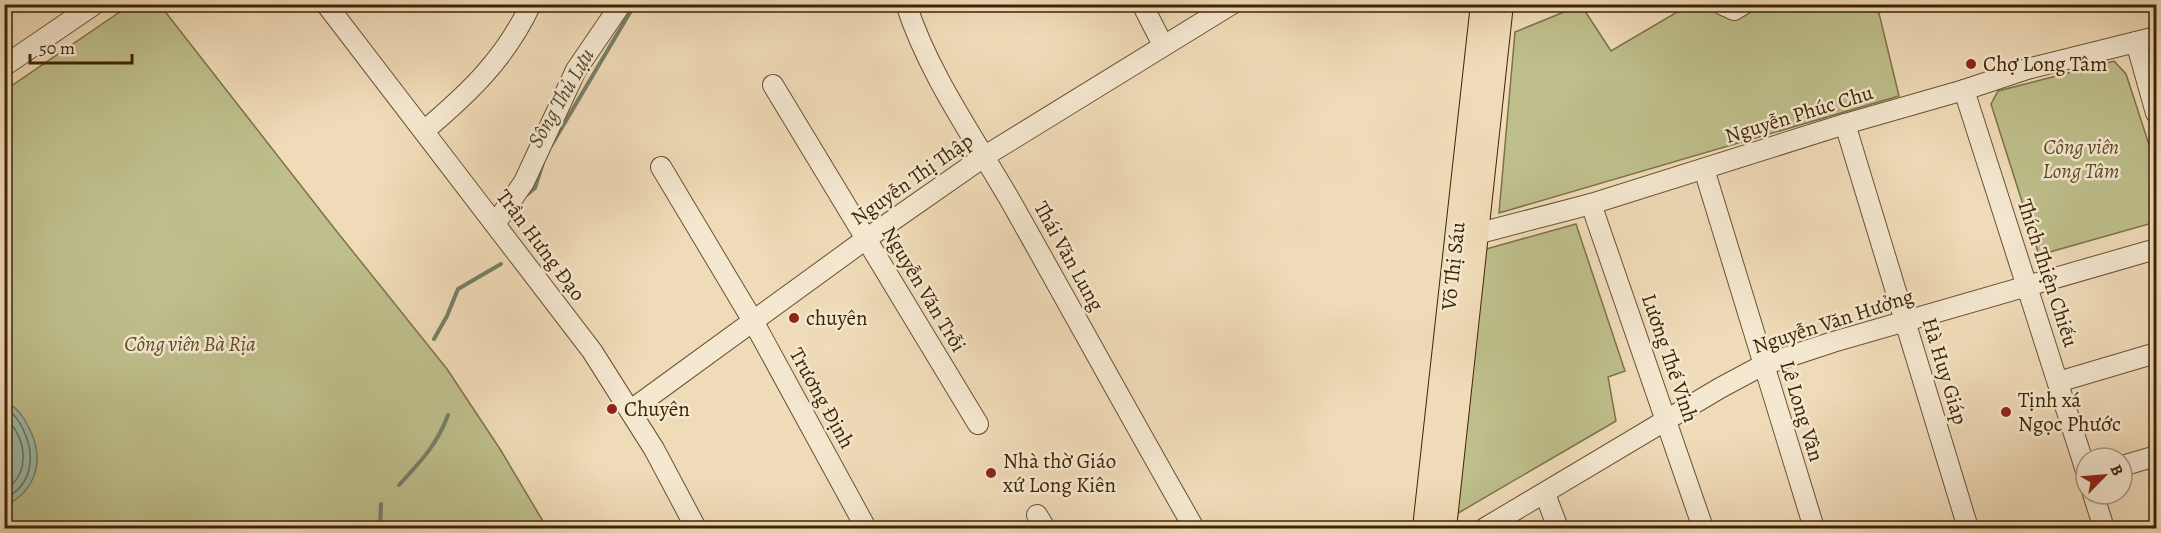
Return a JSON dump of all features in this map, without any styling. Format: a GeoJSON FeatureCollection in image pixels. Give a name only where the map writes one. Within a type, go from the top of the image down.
{"type":"FeatureCollection","features":[{"type":"Feature","properties":{"kind":"main road","name":"Võ Thị Sáu"},"geometry":{"type":"LineString","coordinates":[[1444,528],[1483,4]]}},
{"type":"Feature","properties":{"kind":"main road","name":"Võ Thị Sáu"},"geometry":{"type":"LineString","coordinates":[[1425,528],[1501,4]]}},
{"type":"Feature","properties":{"kind":"street"},"geometry":{"type":"LineString","coordinates":[[4,66],[95,4]]}},
{"type":"Feature","properties":{"kind":"street","name":"Trần Hưng Đạo"},"geometry":{"type":"LineString","coordinates":[[326,4],[592,351],[631,410],[696,528]]}},
{"type":"Feature","properties":{"kind":"street"},"geometry":{"type":"LineString","coordinates":[[424,131],[485,76],[515,34],[531,4]]}},
{"type":"Feature","properties":{"kind":"street"},"geometry":{"type":"LineString","coordinates":[[495,224],[524,182],[576,70],[621,4]]}},
{"type":"Feature","properties":{"kind":"street","name":"Thái Văn Lung"},"geometry":{"type":"LineString","coordinates":[[906,4],[934,73],[985,156],[1194,528]]}},
{"type":"Feature","properties":{"kind":"street"},"geometry":{"type":"LineString","coordinates":[[1142,4],[1163,45]]}},
{"type":"Feature","properties":{"kind":"street","name":"Nguyễn Thị Thập"},"geometry":{"type":"LineString","coordinates":[[631,410],[866,239],[985,156],[1232,4]]}},
{"type":"Feature","properties":{"kind":"street"},"geometry":{"type":"LineString","coordinates":[[1721,4],[1734,10],[1744,4]]}},
{"type":"Feature","properties":{"kind":"street","name":"Nguyễn Phúc Chu"},"geometry":{"type":"LineString","coordinates":[[1466,233],[1591,204],[2027,69],[2157,37]]}},
{"type":"Feature","properties":{"kind":"street"},"geometry":{"type":"LineString","coordinates":[[2136,42],[2157,113]]}},
{"type":"Feature","properties":{"kind":"street","name":"Nguyễn Văn Trỗi"},"geometry":{"type":"LineString","coordinates":[[773,85],[978,424]]}},
{"type":"Feature","properties":{"kind":"street","name":"Thích Thiện Chiếu"},"geometry":{"type":"LineString","coordinates":[[1964,90],[2078,446]]}},
{"type":"Feature","properties":{"kind":"street","name":"Hà Huy Giáp"},"geometry":{"type":"LineString","coordinates":[[1845,124],[1968,528]]}},
{"type":"Feature","properties":{"kind":"street","name":"Trương Định"},"geometry":{"type":"LineString","coordinates":[[661,167],[753,321],[867,528]]}},
{"type":"Feature","properties":{"kind":"street","name":"Lê Long Vân"},"geometry":{"type":"LineString","coordinates":[[1704,169],[1814,528]]}},
{"type":"Feature","properties":{"kind":"street","name":"Lương Thế Vinh"},"geometry":{"type":"LineString","coordinates":[[1591,204],[1703,528]]}},
{"type":"Feature","properties":{"kind":"street","name":"Nguyễn Văn Hưởng"},"geometry":{"type":"LineString","coordinates":[[1485,528],[1763,365],[1793,354],[2157,249]]}},
{"type":"Feature","properties":{"kind":"street"},"geometry":{"type":"LineString","coordinates":[[2058,382],[2157,352]]}},
{"type":"Feature","properties":{"kind":"street"},"geometry":{"type":"LineString","coordinates":[[2134,463],[2157,456]]}},
{"type":"Feature","properties":{"kind":"street"},"geometry":{"type":"LineString","coordinates":[[1545,494],[1558,528]]}},
{"type":"Feature","properties":{"kind":"street"},"geometry":{"type":"LineString","coordinates":[[2097,506],[2104,528]]}},
{"type":"Feature","properties":{"kind":"green space","name":"Công viên Bà Rịa"},"geometry":{"type":"Polygon","coordinates":[[[130,5],[160,5],[447,369],[500,449],[547,528],[5,528],[4,91],[130,5]]]}},
{"type":"Feature","properties":{"kind":"green space"},"geometry":{"type":"Polygon","coordinates":[[[1581,5],[1611,51],[1689,5],[1877,5],[1899,96],[1499,213],[1515,32],[1581,5]]]}},
{"type":"Feature","properties":{"kind":"green space","name":"Công viên Long Tâm"},"geometry":{"type":"Polygon","coordinates":[[[2114,61],[2126,74],[2156,166],[2156,222],[2039,255],[1991,104],[1998,91],[2114,61]]]}},
{"type":"Feature","properties":{"kind":"green space"},"geometry":{"type":"Polygon","coordinates":[[[1576,224],[1625,371],[1608,377],[1616,421],[1448,519],[1486,249],[1576,224]]]}},
{"type":"Feature","properties":{"kind":"water"},"geometry":{"type":"Polygon","coordinates":[[[5,402],[16,409],[27,424],[34,440],[37,462],[31,482],[16,499],[5,506],[5,402]]]}},
{"type":"Feature","properties":{"kind":"waterway","name":"Sông Thủ Lựu"},"geometry":{"type":"LineString","coordinates":[[551,146],[635,4]]}},
{"type":"Feature","properties":{"kind":"waterway","name":"Sông Thủ Lựu"},"geometry":{"type":"LineString","coordinates":[[524,197],[535,188],[543,163]]}},
{"type":"Feature","properties":{"kind":"waterway","name":"Sông Thủ Lựu"},"geometry":{"type":"LineString","coordinates":[[434,339],[458,289],[501,264]]}},
{"type":"Feature","properties":{"kind":"waterway","name":"Sông Thủ Lựu"},"geometry":{"type":"LineString","coordinates":[[399,485],[433,444],[448,415]]}},
{"type":"Feature","properties":{"kind":"waterway","name":"Sông Thủ Lựu"},"geometry":{"type":"LineString","coordinates":[[380,528],[381,504]]}},
{"type":"Feature","properties":{"kind":"place","name":"Chợ Long Tâm"},"geometry":{"type":"Point","coordinates":[1971,64]}},
{"type":"Feature","properties":{"kind":"place","name":"chuyên"},"geometry":{"type":"Point","coordinates":[794,318]}},
{"type":"Feature","properties":{"kind":"place","name":"Chuyên"},"geometry":{"type":"Point","coordinates":[612,409]}},
{"type":"Feature","properties":{"kind":"place","name":"Tịnh xá Ngọc Phước"},"geometry":{"type":"Point","coordinates":[2006,412]}},
{"type":"Feature","properties":{"kind":"place","name":"Nhà thờ Giáo xứ Long Kiên"},"geometry":{"type":"Point","coordinates":[991,473]}}]}
